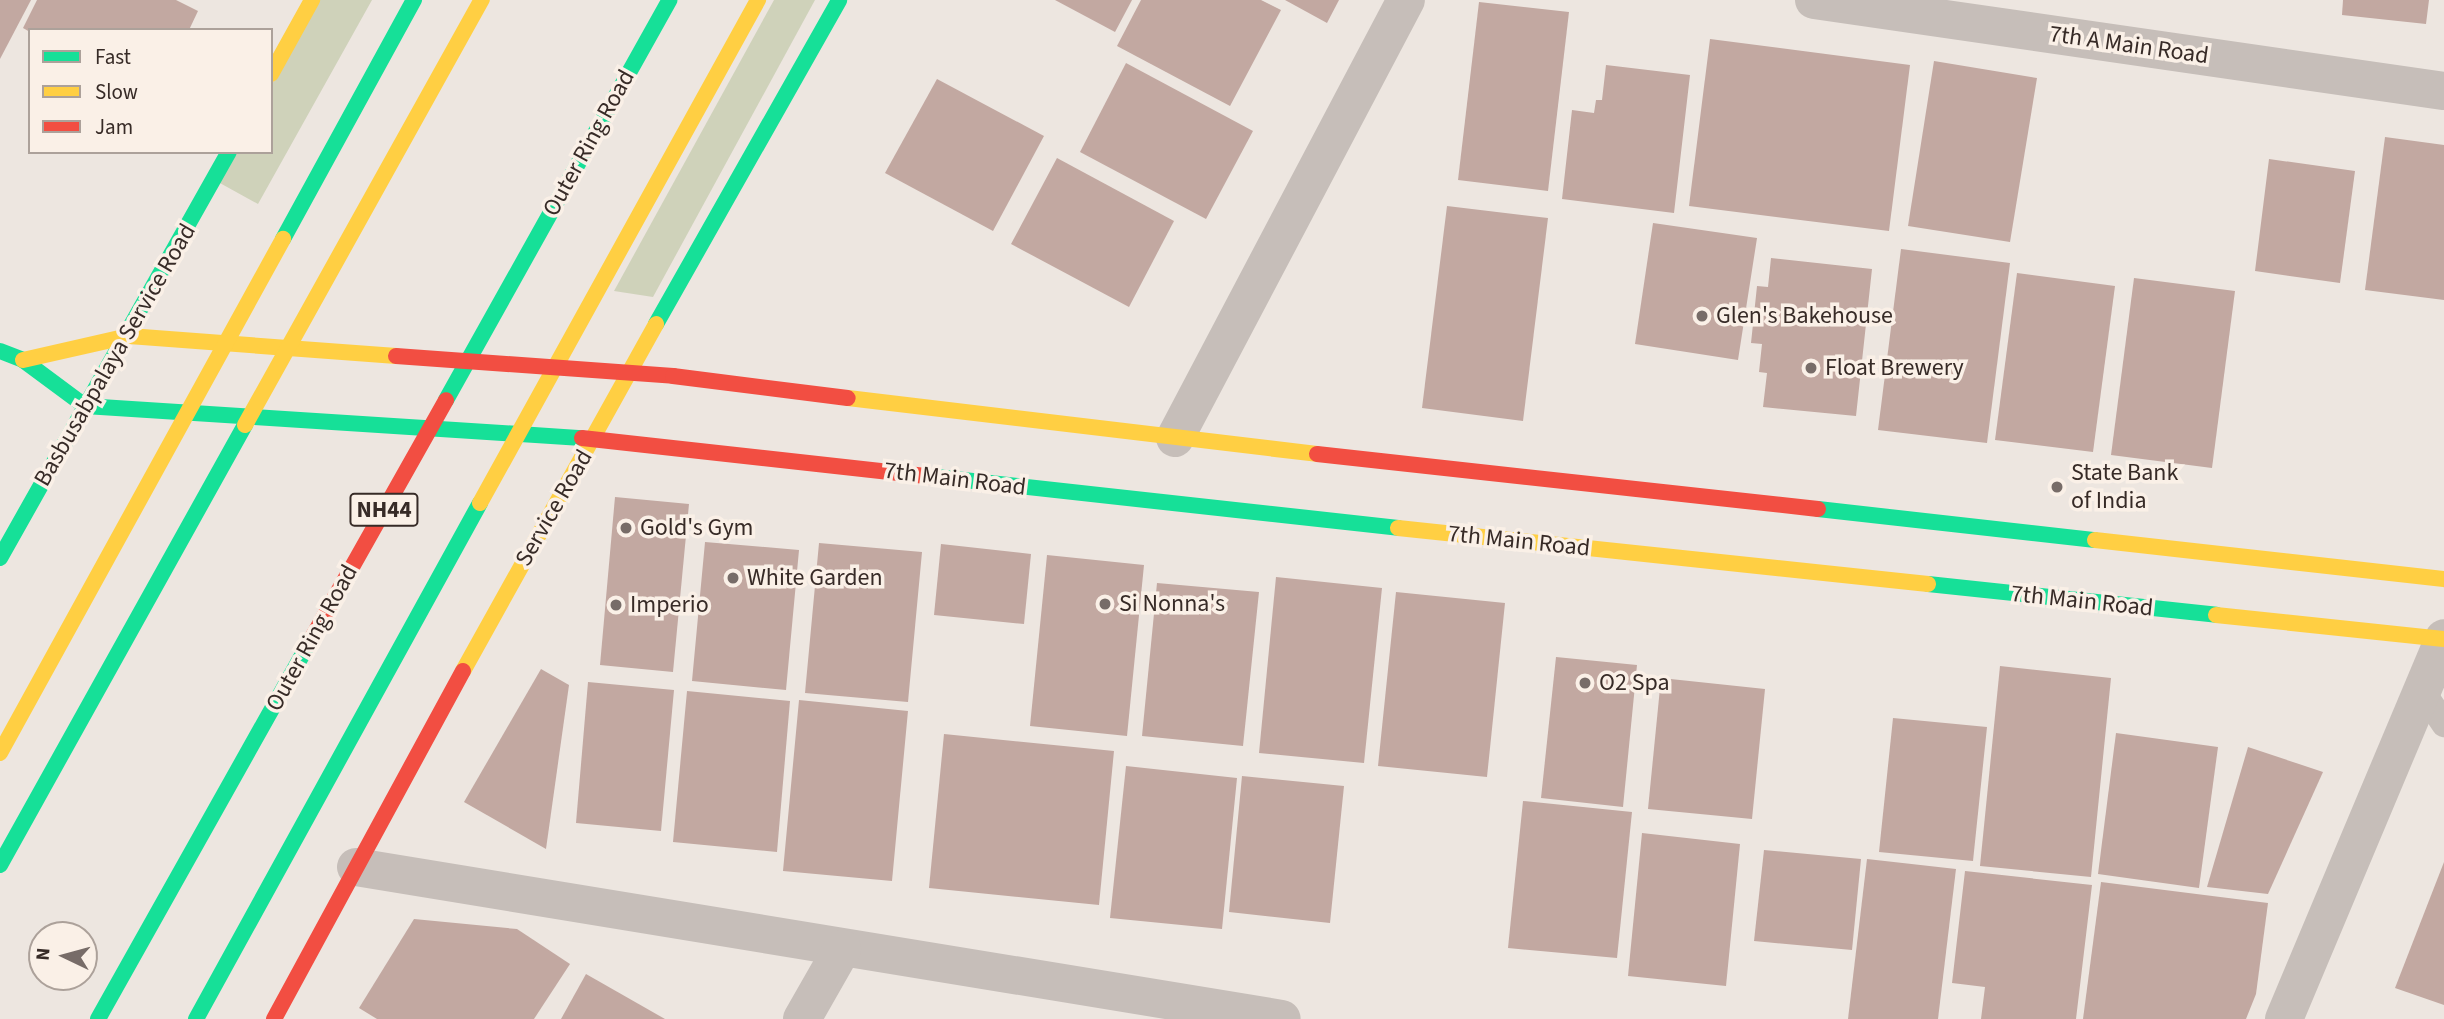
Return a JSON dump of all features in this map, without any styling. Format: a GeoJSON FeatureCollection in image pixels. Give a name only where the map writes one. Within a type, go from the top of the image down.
{"type":"FeatureCollection","features":[{"type":"Feature","properties":{"kind":"main road"},"geometry":{"type":"LineString","coordinates":[[273,70],[312,0]]}},
{"type":"Feature","properties":{"kind":"main road"},"geometry":{"type":"LineString","coordinates":[[0,752],[414,0]]}},
{"type":"Feature","properties":{"kind":"main road"},"geometry":{"type":"LineString","coordinates":[[0,865],[482,0]]}},
{"type":"Feature","properties":{"kind":"main road","name":"Outer Ring Road"},"geometry":{"type":"LineString","coordinates":[[97,1019],[670,0]]}},
{"type":"Feature","properties":{"kind":"main road"},"geometry":{"type":"LineString","coordinates":[[196,1019],[758,0]]}},
{"type":"Feature","properties":{"kind":"main road","name":"Service Road"},"geometry":{"type":"LineString","coordinates":[[274,1019],[556,500],[594,440],[839,0]]}},
{"type":"Feature","properties":{"kind":"main road","name":"Basbusabpalaya Service Road"},"geometry":{"type":"LineString","coordinates":[[0,558],[85,405],[129,337],[228,154]]}},
{"type":"Feature","properties":{"kind":"main road"},"geometry":{"type":"LineString","coordinates":[[23,360],[129,337],[630,372],[1175,438],[2444,579]]}},
{"type":"Feature","properties":{"kind":"main road"},"geometry":{"type":"LineString","coordinates":[[0,351],[23,360],[85,405]]}},
{"type":"Feature","properties":{"kind":"main road","name":"7th Main Road"},"geometry":{"type":"LineString","coordinates":[[85,405],[594,440],[2444,639]]}},
{"type":"Feature","properties":{"kind":"street"},"geometry":{"type":"LineString","coordinates":[[1175,438],[1406,0]]}},
{"type":"Feature","properties":{"kind":"street","name":"7th A Main Road"},"geometry":{"type":"LineString","coordinates":[[1814,0],[2444,91]]}},
{"type":"Feature","properties":{"kind":"street"},"geometry":{"type":"LineString","coordinates":[[2284,1019],[2444,639]]}},
{"type":"Feature","properties":{"kind":"street"},"geometry":{"type":"LineString","coordinates":[[356,867],[842,949],[1282,1019]]}},
{"type":"Feature","properties":{"kind":"street"},"geometry":{"type":"LineString","coordinates":[[802,1019],[842,949]]}},
{"type":"Feature","properties":{"kind":"lane"},"geometry":{"type":"LineString","coordinates":[[2422,691],[2444,724]]}},
{"type":"Feature","properties":{"kind":"green space"},"geometry":{"type":"Polygon","coordinates":[[[319,0],[372,0],[258,204],[218,182],[233,154],[273,154],[273,82],[319,0]]]}},
{"type":"Feature","properties":{"kind":"green space"},"geometry":{"type":"Polygon","coordinates":[[[774,0],[815,0],[653,297],[614,291],[774,0]]]}},
{"type":"Feature","properties":{"kind":"building"},"geometry":{"type":"Polygon","coordinates":[[[0,0],[31,0],[0,59],[0,0]]]}},
{"type":"Feature","properties":{"kind":"building"},"geometry":{"type":"Polygon","coordinates":[[[37,0],[176,0],[198,11],[190,28],[28,28],[28,31],[23,28],[37,0]]]}},
{"type":"Feature","properties":{"kind":"building"},"geometry":{"type":"Polygon","coordinates":[[[1055,0],[1132,0],[1115,32],[1055,0]]]}},
{"type":"Feature","properties":{"kind":"building"},"geometry":{"type":"Polygon","coordinates":[[[1141,0],[1261,0],[1281,10],[1230,106],[1117,46],[1141,0]]]}},
{"type":"Feature","properties":{"kind":"building"},"geometry":{"type":"Polygon","coordinates":[[[1285,0],[1339,0],[1327,23],[1285,0]]]}},
{"type":"Feature","properties":{"kind":"building"},"geometry":{"type":"Polygon","coordinates":[[[2343,0],[2429,0],[2426,24],[2342,15],[2343,0]]]}},
{"type":"Feature","properties":{"kind":"building"},"geometry":{"type":"Polygon","coordinates":[[[1479,2],[1569,12],[1548,191],[1458,180],[1479,2]]]}},
{"type":"Feature","properties":{"kind":"building"},"geometry":{"type":"Polygon","coordinates":[[[1710,39],[1910,65],[1889,231],[1689,206],[1710,39]]]}},
{"type":"Feature","properties":{"kind":"building"},"geometry":{"type":"Polygon","coordinates":[[[1934,61],[2037,78],[2010,242],[1908,226],[1934,61]]]}},
{"type":"Feature","properties":{"kind":"building"},"geometry":{"type":"Polygon","coordinates":[[[1126,63],[1253,131],[1206,219],[1080,152],[1126,63]]]}},
{"type":"Feature","properties":{"kind":"building"},"geometry":{"type":"Polygon","coordinates":[[[1606,65],[1690,75],[1674,213],[1562,199],[1572,110],[1594,113],[1596,100],[1602,100],[1606,65]]]}},
{"type":"Feature","properties":{"kind":"building"},"geometry":{"type":"Polygon","coordinates":[[[937,79],[1044,136],[993,231],[885,173],[937,79]]]}},
{"type":"Feature","properties":{"kind":"building"},"geometry":{"type":"Polygon","coordinates":[[[2385,137],[2444,145],[2444,300],[2365,290],[2385,137]]]}},
{"type":"Feature","properties":{"kind":"building"},"geometry":{"type":"Polygon","coordinates":[[[1057,158],[1174,221],[1129,307],[1011,244],[1057,158]]]}},
{"type":"Feature","properties":{"kind":"building"},"geometry":{"type":"Polygon","coordinates":[[[2269,159],[2355,171],[2340,283],[2255,271],[2269,159]]]}},
{"type":"Feature","properties":{"kind":"building"},"geometry":{"type":"Polygon","coordinates":[[[1447,206],[1548,218],[1523,421],[1422,408],[1447,206]]]}},
{"type":"Feature","properties":{"kind":"building"},"geometry":{"type":"Polygon","coordinates":[[[1653,223],[1757,238],[1738,360],[1635,344],[1653,223]]]}},
{"type":"Feature","properties":{"kind":"building"},"geometry":{"type":"Polygon","coordinates":[[[1901,249],[2010,263],[1987,443],[1878,430],[1901,249]]]}},
{"type":"Feature","properties":{"kind":"building"},"geometry":{"type":"Polygon","coordinates":[[[1771,258],[1872,269],[1856,416],[1763,407],[1767,373],[1759,372],[1762,344],[1751,343],[1757,286],[1768,287],[1771,258]]]}},
{"type":"Feature","properties":{"kind":"building"},"geometry":{"type":"Polygon","coordinates":[[[2017,273],[2115,286],[2093,452],[1995,440],[2017,273]]]}},
{"type":"Feature","properties":{"kind":"building"},"geometry":{"type":"Polygon","coordinates":[[[2134,278],[2235,291],[2212,468],[2111,455],[2134,278]]]}},
{"type":"Feature","properties":{"kind":"building"},"geometry":{"type":"Polygon","coordinates":[[[615,497],[689,504],[673,672],[600,665],[615,497]]]}},
{"type":"Feature","properties":{"kind":"building"},"geometry":{"type":"Polygon","coordinates":[[[705,542],[799,550],[786,690],[692,681],[705,542]]]}},
{"type":"Feature","properties":{"kind":"building"},"geometry":{"type":"Polygon","coordinates":[[[819,543],[922,552],[908,702],[805,693],[819,543]]]}},
{"type":"Feature","properties":{"kind":"building"},"geometry":{"type":"Polygon","coordinates":[[[941,544],[1031,554],[1024,624],[934,615],[941,544]]]}},
{"type":"Feature","properties":{"kind":"building"},"geometry":{"type":"Polygon","coordinates":[[[1047,555],[1144,565],[1127,736],[1030,726],[1047,555]]]}},
{"type":"Feature","properties":{"kind":"building"},"geometry":{"type":"Polygon","coordinates":[[[1276,577],[1382,588],[1364,763],[1259,753],[1276,577]]]}},
{"type":"Feature","properties":{"kind":"building"},"geometry":{"type":"Polygon","coordinates":[[[1157,583],[1259,592],[1243,746],[1142,736],[1157,583]]]}},
{"type":"Feature","properties":{"kind":"building"},"geometry":{"type":"Polygon","coordinates":[[[1396,592],[1505,603],[1487,777],[1378,766],[1396,592]]]}},
{"type":"Feature","properties":{"kind":"building"},"geometry":{"type":"Polygon","coordinates":[[[1556,657],[1637,665],[1623,807],[1541,798],[1556,657]]]}},
{"type":"Feature","properties":{"kind":"building"},"geometry":{"type":"Polygon","coordinates":[[[2000,666],[2111,678],[2091,877],[1980,866],[2000,666]]]}},
{"type":"Feature","properties":{"kind":"building"},"geometry":{"type":"Polygon","coordinates":[[[541,669],[569,685],[546,849],[464,802],[541,669]]]}},
{"type":"Feature","properties":{"kind":"building"},"geometry":{"type":"Polygon","coordinates":[[[1661,678],[1765,689],[1752,819],[1648,809],[1661,678]]]}},
{"type":"Feature","properties":{"kind":"building"},"geometry":{"type":"Polygon","coordinates":[[[588,682],[674,690],[661,831],[576,823],[588,682]]]}},
{"type":"Feature","properties":{"kind":"building"},"geometry":{"type":"Polygon","coordinates":[[[687,691],[790,701],[777,852],[673,842],[687,691]]]}},
{"type":"Feature","properties":{"kind":"building"},"geometry":{"type":"Polygon","coordinates":[[[799,700],[908,711],[892,881],[783,871],[799,700]]]}},
{"type":"Feature","properties":{"kind":"building"},"geometry":{"type":"Polygon","coordinates":[[[1893,718],[1987,727],[1973,861],[1879,852],[1893,718]]]}},
{"type":"Feature","properties":{"kind":"building"},"geometry":{"type":"Polygon","coordinates":[[[2116,733],[2218,747],[2199,888],[2098,874],[2116,733]]]}},
{"type":"Feature","properties":{"kind":"building"},"geometry":{"type":"Polygon","coordinates":[[[944,734],[1114,751],[1099,905],[929,888],[944,734]]]}},
{"type":"Feature","properties":{"kind":"building"},"geometry":{"type":"Polygon","coordinates":[[[2248,747],[2323,772],[2268,894],[2207,887],[2248,747]]]}},
{"type":"Feature","properties":{"kind":"building"},"geometry":{"type":"Polygon","coordinates":[[[1126,766],[1237,778],[1222,929],[1110,918],[1126,766]]]}},
{"type":"Feature","properties":{"kind":"building"},"geometry":{"type":"Polygon","coordinates":[[[1242,776],[1344,786],[1330,923],[1229,912],[1242,776]]]}},
{"type":"Feature","properties":{"kind":"building"},"geometry":{"type":"Polygon","coordinates":[[[1523,801],[1632,812],[1617,958],[1508,948],[1523,801]]]}},
{"type":"Feature","properties":{"kind":"building"},"geometry":{"type":"Polygon","coordinates":[[[1642,833],[1740,844],[1726,986],[1628,976],[1642,833]]]}},
{"type":"Feature","properties":{"kind":"building"},"geometry":{"type":"Polygon","coordinates":[[[1764,850],[1861,859],[1852,950],[1754,941],[1764,850]]]}},
{"type":"Feature","properties":{"kind":"building"},"geometry":{"type":"Polygon","coordinates":[[[1867,859],[1956,869],[1938,1019],[1848,1019],[1867,859]]]}},
{"type":"Feature","properties":{"kind":"building"},"geometry":{"type":"Polygon","coordinates":[[[2444,862],[2444,1005],[2395,988],[2444,862]]]}},
{"type":"Feature","properties":{"kind":"building"},"geometry":{"type":"Polygon","coordinates":[[[1965,871],[2092,885],[2076,1019],[1981,1019],[1985,987],[1952,983],[1965,871]]]}},
{"type":"Feature","properties":{"kind":"building"},"geometry":{"type":"Polygon","coordinates":[[[2101,882],[2268,903],[2256,994],[2246,1019],[2083,1019],[2101,882]]]}},
{"type":"Feature","properties":{"kind":"building"},"geometry":{"type":"Polygon","coordinates":[[[414,919],[517,929],[570,964],[534,1019],[377,1019],[359,1008],[414,919]]]}},
{"type":"Feature","properties":{"kind":"building"},"geometry":{"type":"Polygon","coordinates":[[[586,974],[665,1019],[561,1019],[586,974]]]}},
{"type":"Feature","properties":{"kind":"traffic: fast"},"geometry":{"type":"LineString","coordinates":[[283,239],[414,0]]}},
{"type":"Feature","properties":{"kind":"traffic: fast"},"geometry":{"type":"LineString","coordinates":[[446,400],[670,0]]}},
{"type":"Feature","properties":{"kind":"traffic: fast"},"geometry":{"type":"LineString","coordinates":[[656,324],[839,0]]}},
{"type":"Feature","properties":{"kind":"traffic: fast"},"geometry":{"type":"LineString","coordinates":[[0,558],[228,154]]}},
{"type":"Feature","properties":{"kind":"traffic: fast"},"geometry":{"type":"LineString","coordinates":[[0,351],[23,360],[85,406],[582,438]]}},
{"type":"Feature","properties":{"kind":"traffic: fast"},"geometry":{"type":"LineString","coordinates":[[0,865],[245,425]]}},
{"type":"Feature","properties":{"kind":"traffic: fast"},"geometry":{"type":"LineString","coordinates":[[937,477],[1398,528]]}},
{"type":"Feature","properties":{"kind":"traffic: fast"},"geometry":{"type":"LineString","coordinates":[[196,1019],[480,503]]}},
{"type":"Feature","properties":{"kind":"traffic: fast"},"geometry":{"type":"LineString","coordinates":[[1818,509],[2095,540]]}},
{"type":"Feature","properties":{"kind":"traffic: fast"},"geometry":{"type":"LineString","coordinates":[[1928,584],[2216,615]]}},
{"type":"Feature","properties":{"kind":"traffic: fast"},"geometry":{"type":"LineString","coordinates":[[98,1019],[312,638]]}},
{"type":"Feature","properties":{"kind":"traffic: slow"},"geometry":{"type":"LineString","coordinates":[[273,70],[312,0]]}},
{"type":"Feature","properties":{"kind":"traffic: slow"},"geometry":{"type":"LineString","coordinates":[[245,425],[482,0]]}},
{"type":"Feature","properties":{"kind":"traffic: slow"},"geometry":{"type":"LineString","coordinates":[[480,503],[758,0]]}},
{"type":"Feature","properties":{"kind":"traffic: slow"},"geometry":{"type":"LineString","coordinates":[[0,753],[283,239]]}},
{"type":"Feature","properties":{"kind":"traffic: slow"},"geometry":{"type":"LineString","coordinates":[[463,671],[656,324]]}},
{"type":"Feature","properties":{"kind":"traffic: slow"},"geometry":{"type":"LineString","coordinates":[[23,360],[129,336],[396,356]]}},
{"type":"Feature","properties":{"kind":"traffic: slow"},"geometry":{"type":"LineString","coordinates":[[848,398],[1317,454]]}},
{"type":"Feature","properties":{"kind":"traffic: slow"},"geometry":{"type":"LineString","coordinates":[[1398,528],[1928,584]]}},
{"type":"Feature","properties":{"kind":"traffic: slow"},"geometry":{"type":"LineString","coordinates":[[2095,540],[2444,579]]}},
{"type":"Feature","properties":{"kind":"traffic: slow"},"geometry":{"type":"LineString","coordinates":[[2216,615],[2444,639]]}},
{"type":"Feature","properties":{"kind":"traffic: jam"},"geometry":{"type":"LineString","coordinates":[[396,356],[673,376],[848,398]]}},
{"type":"Feature","properties":{"kind":"traffic: jam"},"geometry":{"type":"LineString","coordinates":[[312,638],[446,400]]}},
{"type":"Feature","properties":{"kind":"traffic: jam"},"geometry":{"type":"LineString","coordinates":[[582,438],[937,477]]}},
{"type":"Feature","properties":{"kind":"traffic: jam"},"geometry":{"type":"LineString","coordinates":[[1317,454],[1818,509]]}},
{"type":"Feature","properties":{"kind":"traffic: jam"},"geometry":{"type":"LineString","coordinates":[[274,1019],[463,671]]}},
{"type":"Feature","properties":{"kind":"place","name":"Glen's Bakehouse"},"geometry":{"type":"Point","coordinates":[1702,316]}},
{"type":"Feature","properties":{"kind":"place","name":"Float Brewery"},"geometry":{"type":"Point","coordinates":[1811,368]}},
{"type":"Feature","properties":{"kind":"place","name":"State Bank of India"},"geometry":{"type":"Point","coordinates":[2057,487]}},
{"type":"Feature","properties":{"kind":"place","name":"Gold's Gym"},"geometry":{"type":"Point","coordinates":[626,528]}},
{"type":"Feature","properties":{"kind":"place","name":"White Garden"},"geometry":{"type":"Point","coordinates":[733,578]}},
{"type":"Feature","properties":{"kind":"place","name":"Si Nonna's"},"geometry":{"type":"Point","coordinates":[1105,604]}},
{"type":"Feature","properties":{"kind":"place","name":"Imperio"},"geometry":{"type":"Point","coordinates":[616,605]}},
{"type":"Feature","properties":{"kind":"place","name":"O2 Spa"},"geometry":{"type":"Point","coordinates":[1585,683]}}]}
